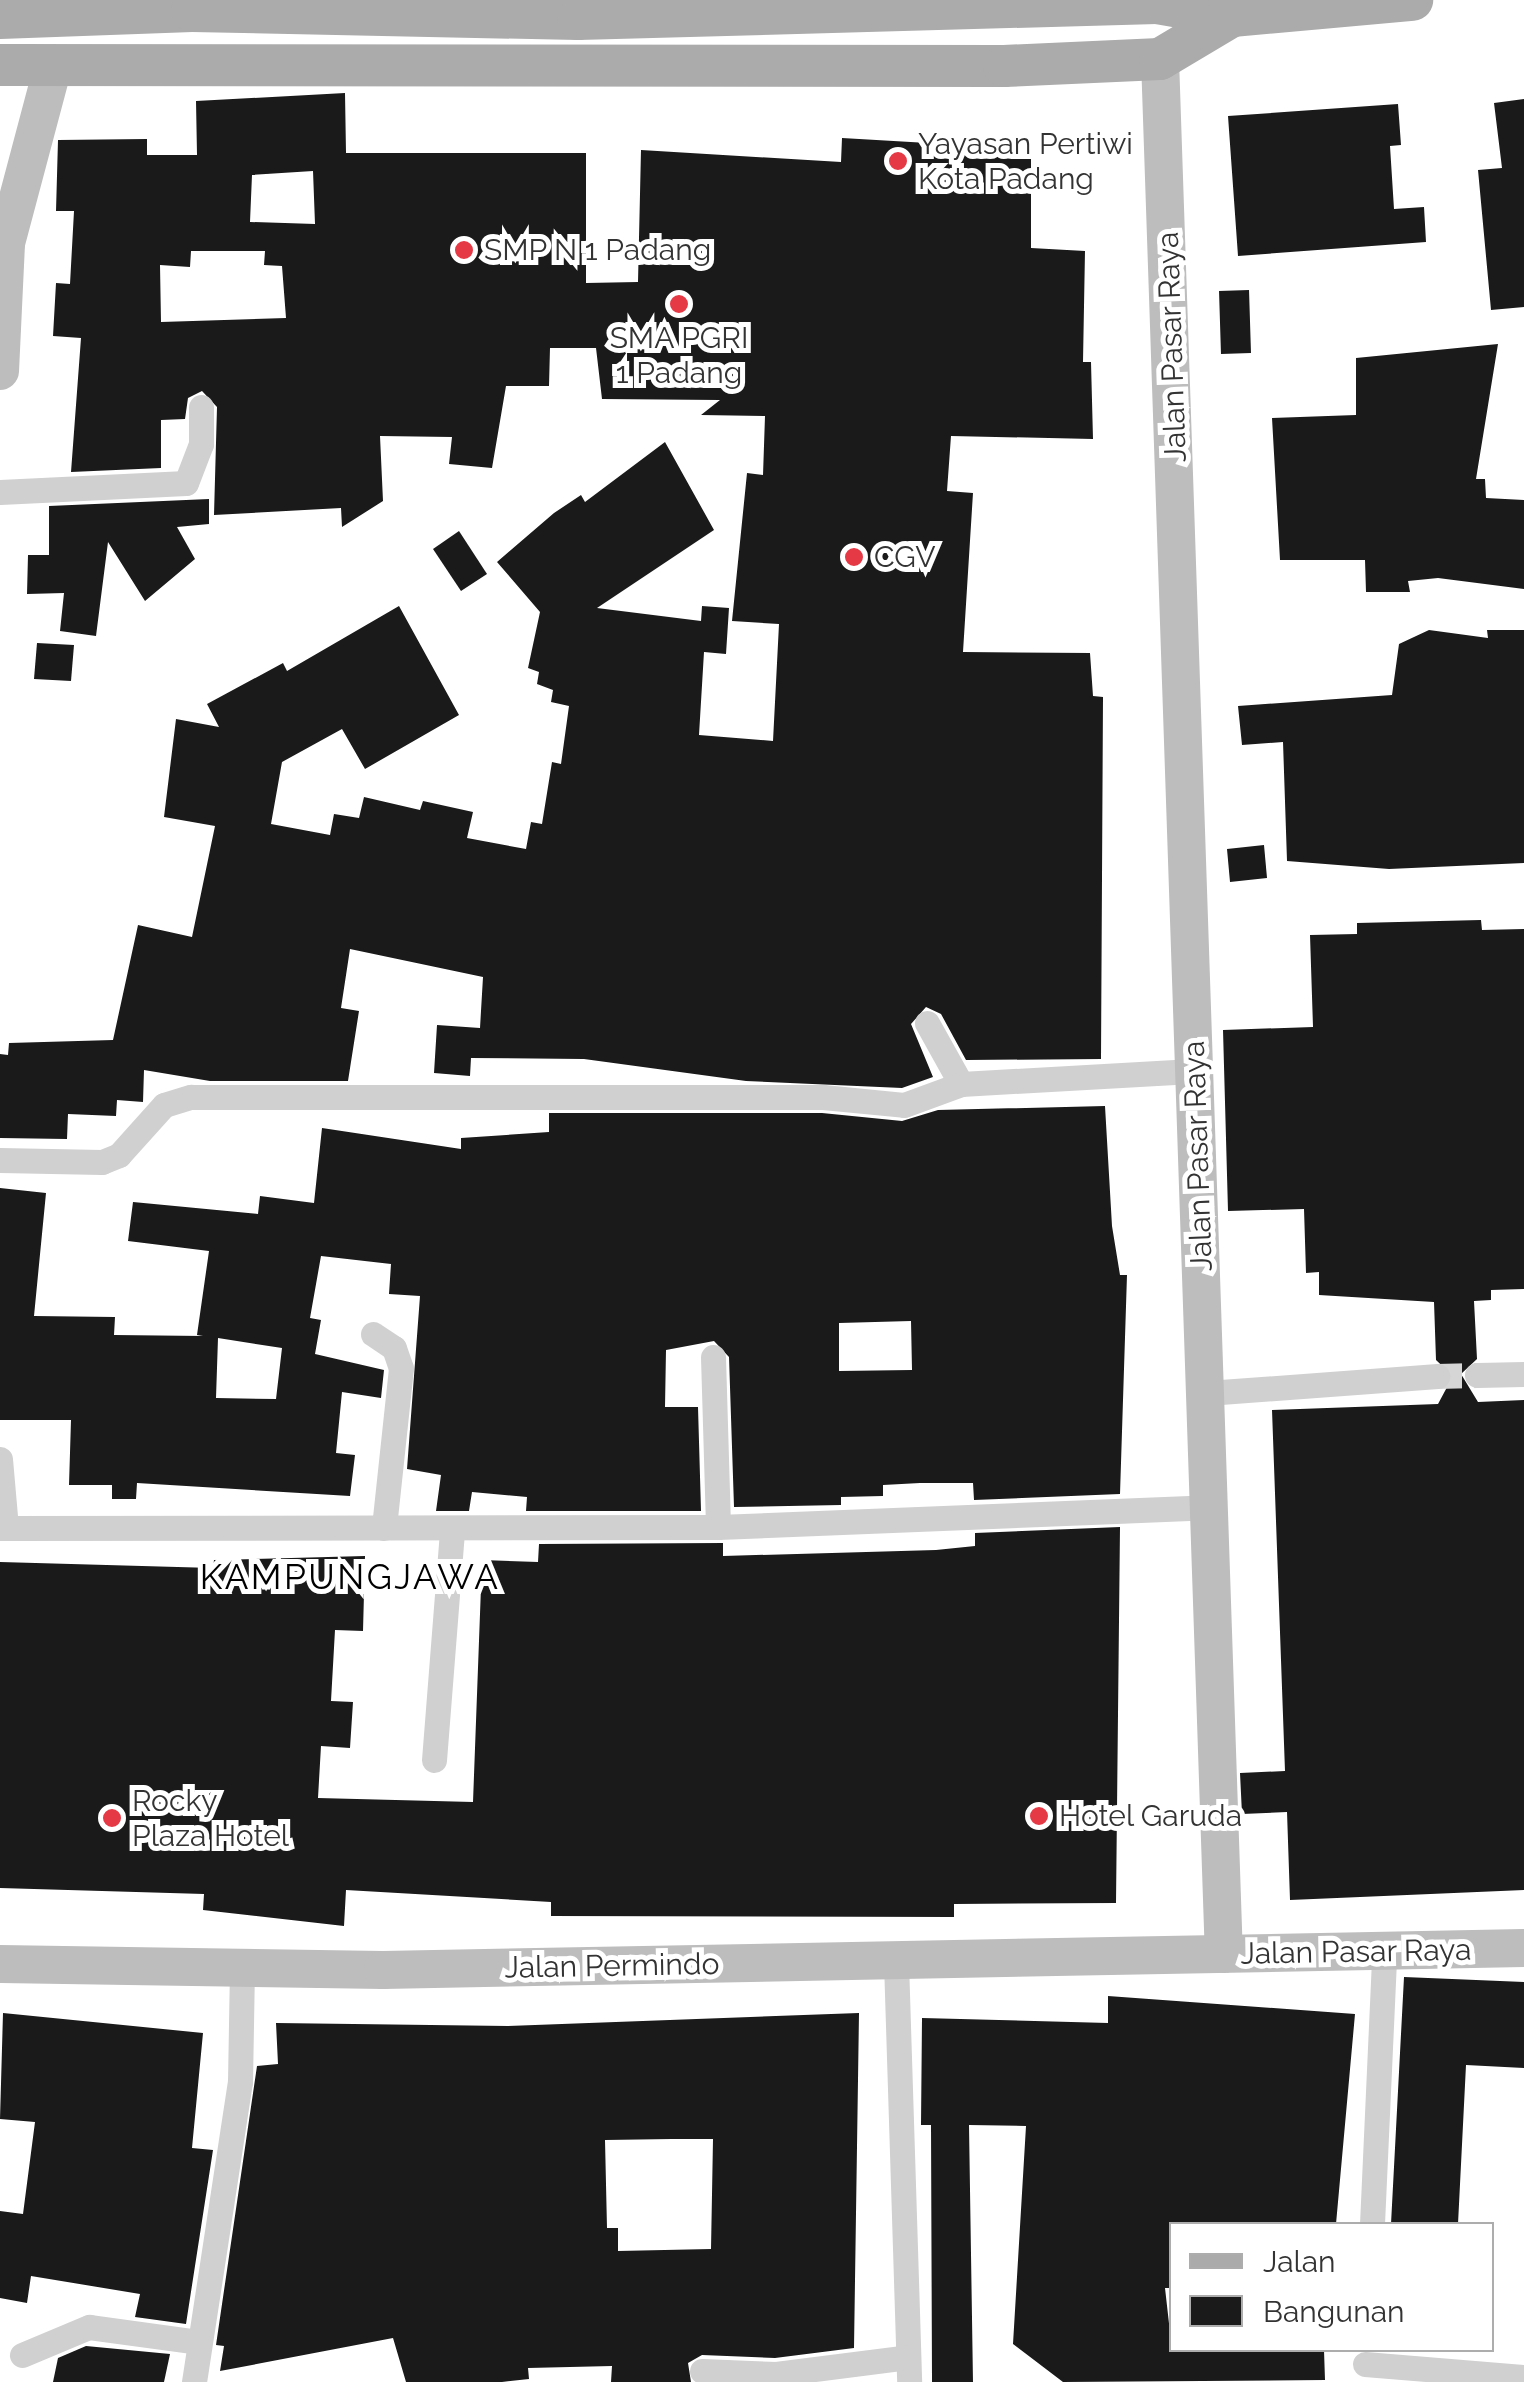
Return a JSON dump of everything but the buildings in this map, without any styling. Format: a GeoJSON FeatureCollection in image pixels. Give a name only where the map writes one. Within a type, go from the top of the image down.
{"type":"FeatureCollection","features":[{"type":"Feature","properties":{"kind":"main road"},"geometry":{"type":"LineString","coordinates":[[0,18],[192,11],[578,19],[1157,2],[1232,16],[1412,0]]}},
{"type":"Feature","properties":{"kind":"main road"},"geometry":{"type":"LineString","coordinates":[[1157,2],[1160,59]]}},
{"type":"Feature","properties":{"kind":"main road"},"geometry":{"type":"LineString","coordinates":[[0,65],[839,69],[1160,59],[1232,16]]}},
{"type":"Feature","properties":{"kind":"main road","name":"Jalan Pasar Raya"},"geometry":{"type":"LineString","coordinates":[[1160,59],[1185,924],[1196,1071],[1224,1954],[1384,1955],[1524,1948]]}},
{"type":"Feature","properties":{"kind":"main road"},"geometry":{"type":"LineString","coordinates":[[0,371],[3,231],[54,63]]}},
{"type":"Feature","properties":{"kind":"main road","name":"Jalan Permindo"},"geometry":{"type":"LineString","coordinates":[[0,1964],[242,1969],[1224,1954]]}},
{"type":"Feature","properties":{"kind":"street"},"geometry":{"type":"LineString","coordinates":[[0,492],[186,482],[201,444],[201,408]]}},
{"type":"Feature","properties":{"kind":"street"},"geometry":{"type":"LineString","coordinates":[[927,1024],[961,1084]]}},
{"type":"Feature","properties":{"kind":"street"},"geometry":{"type":"LineString","coordinates":[[0,1160],[102,1162],[119,1155],[164,1105],[192,1098],[822,1097],[904,1104],[961,1084],[1196,1071]]}},
{"type":"Feature","properties":{"kind":"street"},"geometry":{"type":"LineString","coordinates":[[373,1334],[394,1348],[402,1368],[384,1528]]}},
{"type":"Feature","properties":{"kind":"street"},"geometry":{"type":"LineString","coordinates":[[713,1357],[718,1526]]}},
{"type":"Feature","properties":{"kind":"street"},"geometry":{"type":"LineString","coordinates":[[1477,1375],[1524,1374]]}},
{"type":"Feature","properties":{"kind":"street"},"geometry":{"type":"LineString","coordinates":[[1207,1393],[1424,1377]]}},
{"type":"Feature","properties":{"kind":"street"},"geometry":{"type":"LineString","coordinates":[[0,1459],[3,1528],[452,1530],[718,1526],[1208,1508]]}},
{"type":"Feature","properties":{"kind":"street"},"geometry":{"type":"LineString","coordinates":[[434,1760],[452,1530]]}},
{"type":"Feature","properties":{"kind":"street"},"geometry":{"type":"LineString","coordinates":[[1372,2222],[1384,1955]]}},
{"type":"Feature","properties":{"kind":"street"},"geometry":{"type":"LineString","coordinates":[[702,2371],[776,2374],[908,2370],[896,1962]]}},
{"type":"Feature","properties":{"kind":"street"},"geometry":{"type":"LineString","coordinates":[[194,2382],[240,2082],[242,1969]]}},
{"type":"Feature","properties":{"kind":"street"},"geometry":{"type":"LineString","coordinates":[[22,2354],[89,2327],[198,2342]]}},
{"type":"Feature","properties":{"kind":"street"},"geometry":{"type":"LineString","coordinates":[[1365,2365],[1524,2377]]}},
{"type":"Feature","properties":{"kind":"tunnel"},"geometry":{"type":"LineString","coordinates":[[1437,1376],[1477,1375]]}},
{"type":"Feature","properties":{"kind":"place","name":"Yayasan Pertiwi Kota Padang"},"geometry":{"type":"Point","coordinates":[898,161]}},
{"type":"Feature","properties":{"kind":"place","name":"SMP N 1 Padang"},"geometry":{"type":"Point","coordinates":[464,250]}},
{"type":"Feature","properties":{"kind":"place","name":"SMA PGRI 1 Padang"},"geometry":{"type":"Point","coordinates":[679,304]}},
{"type":"Feature","properties":{"kind":"place","name":"CGV"},"geometry":{"type":"Point","coordinates":[854,557]}},
{"type":"Feature","properties":{"kind":"place","name":"Hotel Garuda"},"geometry":{"type":"Point","coordinates":[1039,1816]}},
{"type":"Feature","properties":{"kind":"place","name":"Rocky Plaza Hotel"},"geometry":{"type":"Point","coordinates":[112,1818]}},
{"type":"Feature","properties":{"kind":"district","name":"KAMPUNGJAWA"},"geometry":{"type":"Point","coordinates":[350,1577]}}]}
